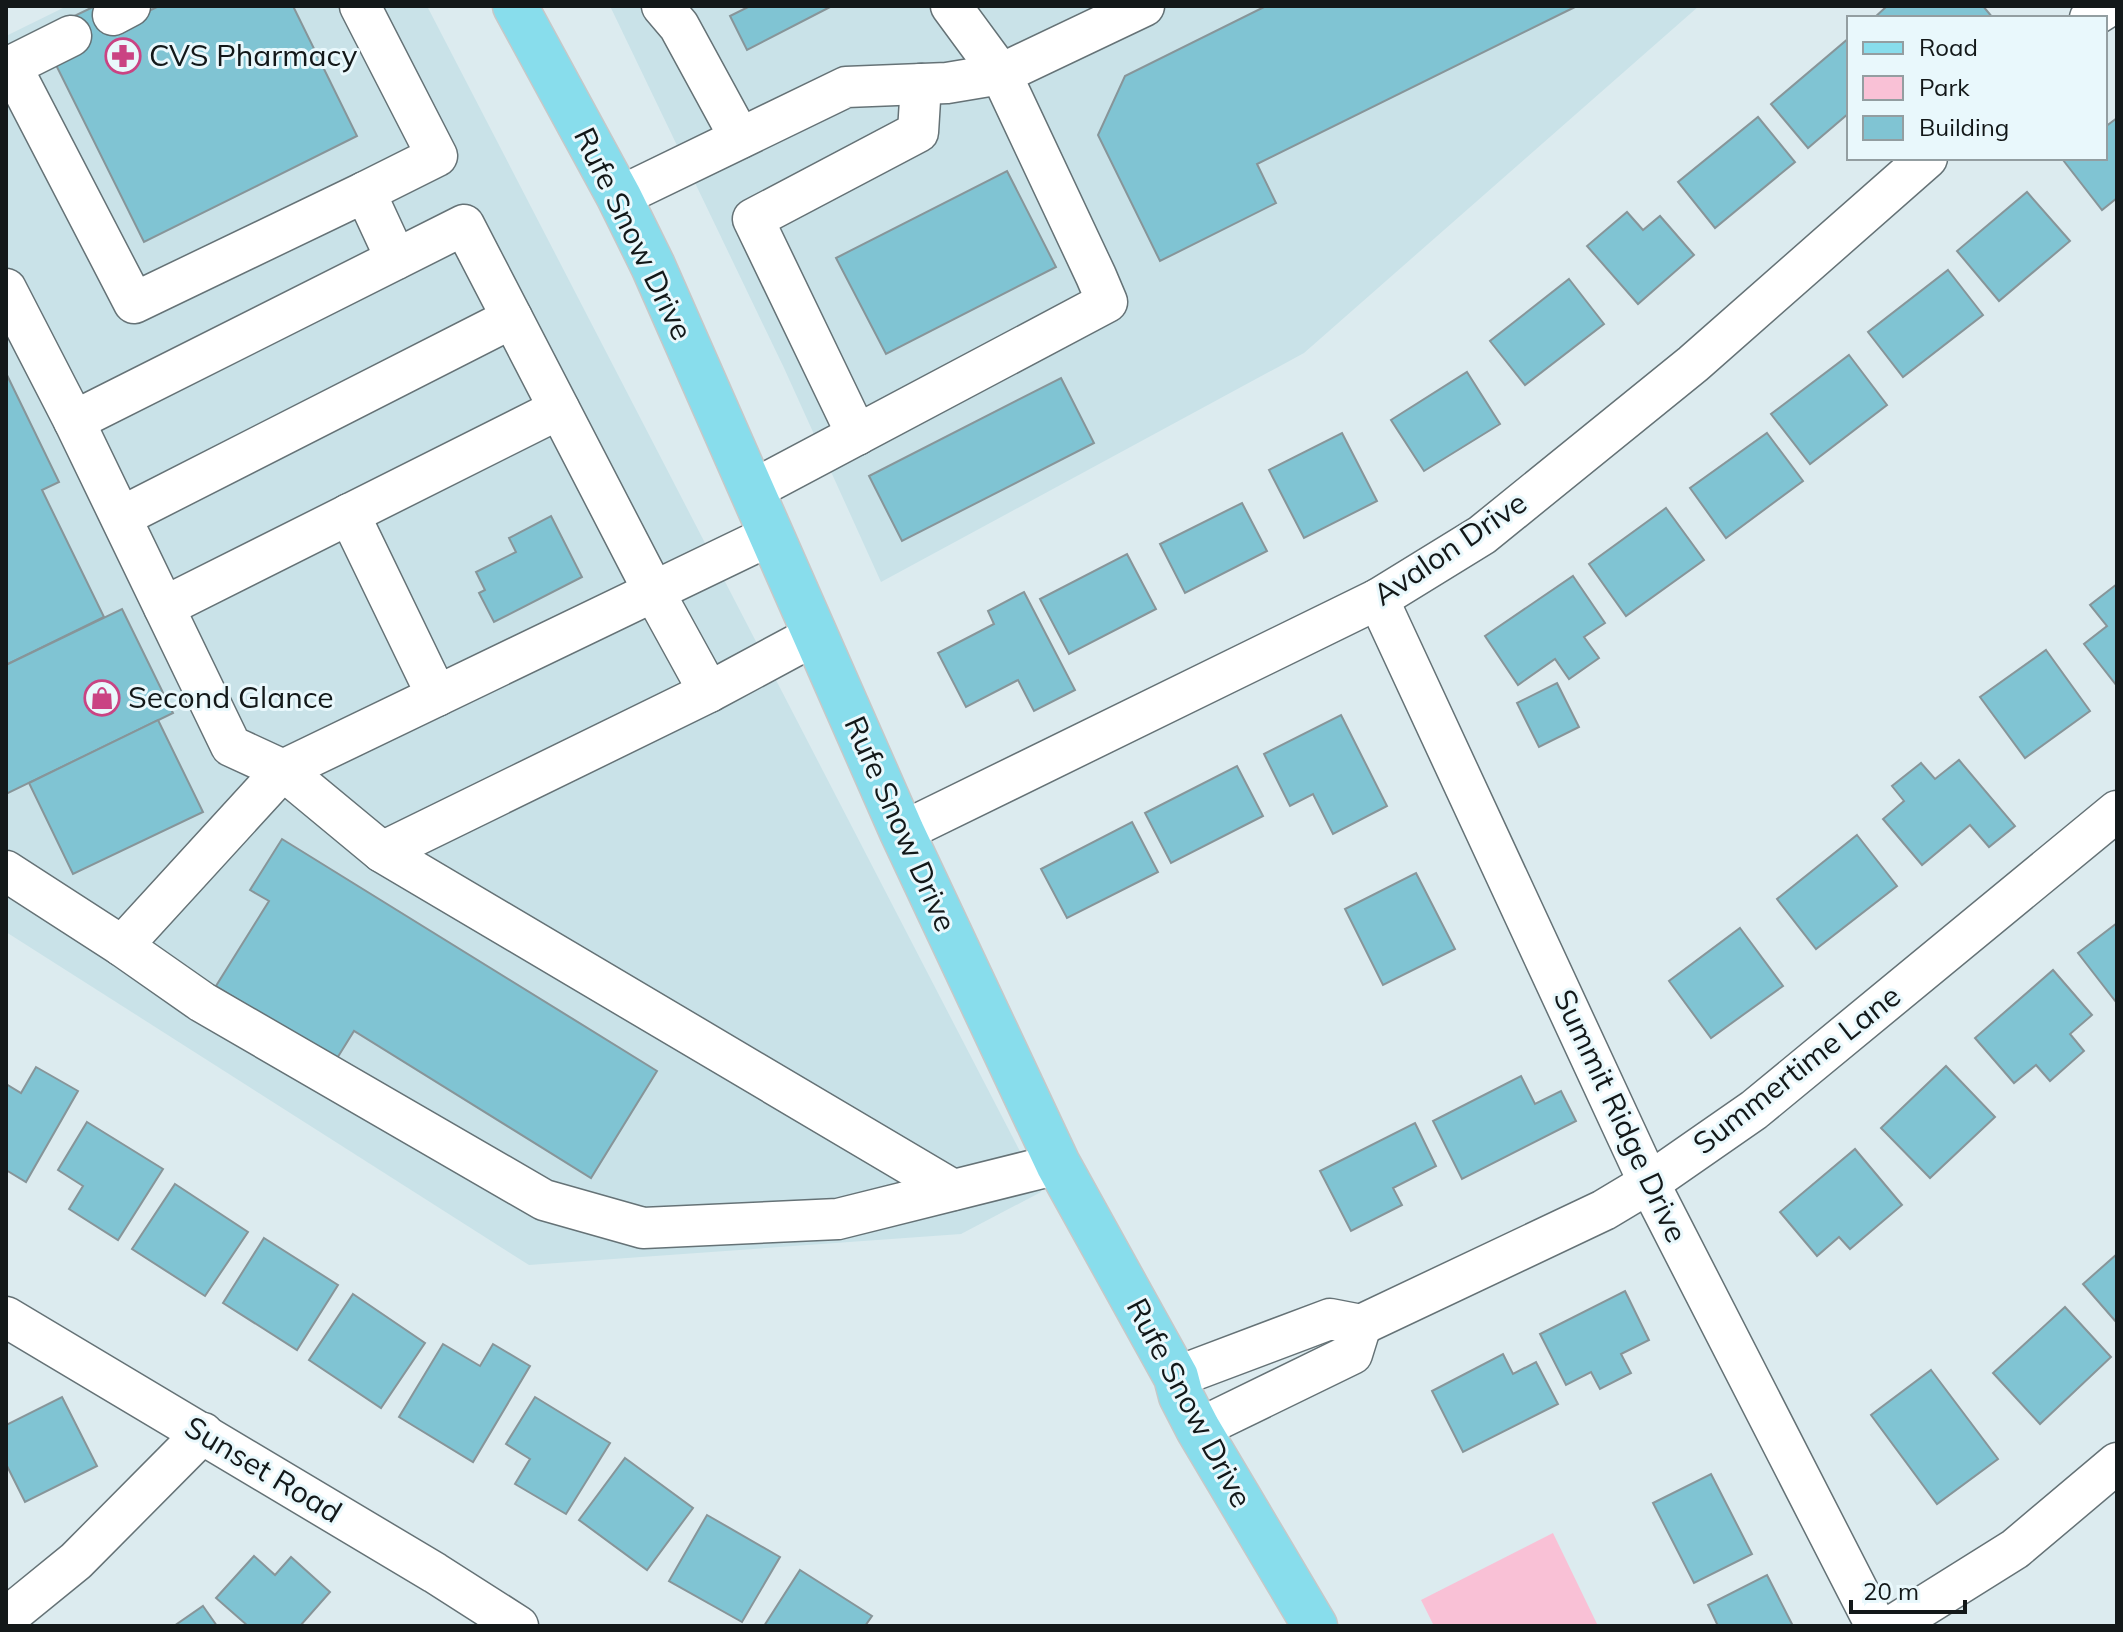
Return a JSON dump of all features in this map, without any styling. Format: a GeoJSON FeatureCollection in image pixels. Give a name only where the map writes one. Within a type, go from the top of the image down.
{"type":"FeatureCollection","features":[{"type":"Feature","properties":{"kind":"main road","name":"Rufe Snow Drive"},"geometry":{"type":"LineString","coordinates":[[522,9],[653,266],[902,832],[1058,1164],[1176,1377],[1181,1396],[1198,1429],[1315,1626]]}},
{"type":"Feature","properties":{"kind":"street"},"geometry":{"type":"LineString","coordinates":[[71,36],[9,68],[134,303],[437,156],[360,6]]}},
{"type":"Feature","properties":{"kind":"street"},"geometry":{"type":"LineString","coordinates":[[662,6],[679,26],[740,138]]}},
{"type":"Feature","properties":{"kind":"street"},"geometry":{"type":"LineString","coordinates":[[751,491],[1107,302],[1001,74],[951,6]]}},
{"type":"Feature","properties":{"kind":"street"},"geometry":{"type":"LineString","coordinates":[[619,197],[846,87],[947,83],[1001,74],[1144,6]]}},
{"type":"Feature","properties":{"kind":"street"},"geometry":{"type":"LineString","coordinates":[[857,435],[753,219],[918,132],[921,84]]}},
{"type":"Feature","properties":{"kind":"street","name":"Avalon Drive"},"geometry":{"type":"LineString","coordinates":[[902,832],[1378,599],[1482,535],[1693,364],[1925,160]]}},
{"type":"Feature","properties":{"kind":"street"},"geometry":{"type":"LineString","coordinates":[[365,192],[396,259]]}},
{"type":"Feature","properties":{"kind":"street"},"geometry":{"type":"LineString","coordinates":[[74,421],[464,225],[709,692]]}},
{"type":"Feature","properties":{"kind":"street"},"geometry":{"type":"LineString","coordinates":[[6,289],[74,421],[231,746],[283,770],[382,852],[953,1190]]}},
{"type":"Feature","properties":{"kind":"street"},"geometry":{"type":"LineString","coordinates":[[121,517],[512,318]]}},
{"type":"Feature","properties":{"kind":"street"},"geometry":{"type":"LineString","coordinates":[[164,607],[559,409]]}},
{"type":"Feature","properties":{"kind":"street"},"geometry":{"type":"LineString","coordinates":[[349,514],[437,696]]}},
{"type":"Feature","properties":{"kind":"street"},"geometry":{"type":"LineString","coordinates":[[122,946],[283,770],[771,535]]}},
{"type":"Feature","properties":{"kind":"street","name":"Summit Ridge Drive"},"geometry":{"type":"LineString","coordinates":[[1378,599],[1649,1183],[1876,1626]]}},
{"type":"Feature","properties":{"kind":"street"},"geometry":{"type":"LineString","coordinates":[[382,852],[709,692],[815,635]]}},
{"type":"Feature","properties":{"kind":"street","name":"Summertime Lane"},"geometry":{"type":"LineString","coordinates":[[1176,1377],[1330,1319],[1361,1325],[1604,1210],[1649,1183],[1754,1110],[2117,811]]}},
{"type":"Feature","properties":{"kind":"street"},"geometry":{"type":"LineString","coordinates":[[6,871],[202,1002],[544,1200],[643,1228],[838,1219],[1058,1164]]}},
{"type":"Feature","properties":{"kind":"street","name":"Sunset Road"},"geometry":{"type":"LineString","coordinates":[[6,1317],[435,1573],[518,1626]]}},
{"type":"Feature","properties":{"kind":"street"},"geometry":{"type":"LineString","coordinates":[[1198,1429],[1352,1354],[1361,1325]]}},
{"type":"Feature","properties":{"kind":"street"},"geometry":{"type":"LineString","coordinates":[[6,1618],[76,1561],[203,1433]]}},
{"type":"Feature","properties":{"kind":"street"},"geometry":{"type":"LineString","coordinates":[[1892,1626],[2015,1549],[2117,1463]]}},
{"type":"Feature","properties":{"kind":"shaded area"},"geometry":{"type":"Polygon","coordinates":[[[67,6],[427,6],[1041,1192],[961,1234],[529,1265],[6,932],[6,36],[67,6]]]}},
{"type":"Feature","properties":{"kind":"shaded area"},"geometry":{"type":"Polygon","coordinates":[[[610,6],[1699,6],[1304,353],[881,582],[784,368],[610,6]]]}},
{"type":"Feature","properties":{"kind":"green space"},"geometry":{"type":"Polygon","coordinates":[[[1553,1533],[1598,1626],[1434,1626],[1421,1600],[1553,1533]]]}},
{"type":"Feature","properties":{"kind":"building","name":"CVS Pharmacy"},"geometry":{"type":"Polygon","coordinates":[[[95,6],[108,6],[118,26],[159,6],[293,6],[357,136],[144,242],[53,59],[64,21],[95,6]]]}},
{"type":"Feature","properties":{"kind":"building"},"geometry":{"type":"Polygon","coordinates":[[[750,6],[832,6],[747,50],[730,16],[750,6]]]}},
{"type":"Feature","properties":{"kind":"building"},"geometry":{"type":"Polygon","coordinates":[[[1266,6],[1577,6],[1257,164],[1276,203],[1160,261],[1098,135],[1125,76],[1266,6]]]}},
{"type":"Feature","properties":{"kind":"building"},"geometry":{"type":"Polygon","coordinates":[[[1887,6],[1983,6],[1991,16],[1876,16],[1887,6]]]}},
{"type":"Feature","properties":{"kind":"building"},"geometry":{"type":"Polygon","coordinates":[[[1847,40],[1847,115],[1808,148],[1771,104],[1847,40]]]}},
{"type":"Feature","properties":{"kind":"building"},"geometry":{"type":"Polygon","coordinates":[[[1758,117],[1795,162],[1715,228],[1678,182],[1758,117]]]}},
{"type":"Feature","properties":{"kind":"building"},"geometry":{"type":"Polygon","coordinates":[[[2117,118],[2117,198],[2102,210],[2063,160],[2107,160],[2107,126],[2117,118]]]}},
{"type":"Feature","properties":{"kind":"building"},"geometry":{"type":"Polygon","coordinates":[[[1007,171],[1056,267],[886,354],[836,258],[1007,171]]]}},
{"type":"Feature","properties":{"kind":"building"},"geometry":{"type":"Polygon","coordinates":[[[2027,192],[2070,241],[1999,301],[1957,251],[2027,192]]]}},
{"type":"Feature","properties":{"kind":"building"},"geometry":{"type":"Polygon","coordinates":[[[1627,212],[1643,230],[1660,216],[1694,255],[1638,304],[1587,246],[1627,212]]]}},
{"type":"Feature","properties":{"kind":"building"},"geometry":{"type":"Polygon","coordinates":[[[1948,270],[1983,315],[1903,377],[1868,332],[1948,270]]]}},
{"type":"Feature","properties":{"kind":"building"},"geometry":{"type":"Polygon","coordinates":[[[1569,279],[1604,324],[1525,385],[1490,341],[1569,279]]]}},
{"type":"Feature","properties":{"kind":"building"},"geometry":{"type":"Polygon","coordinates":[[[1849,355],[1887,405],[1810,464],[1771,414],[1849,355]]]}},
{"type":"Feature","properties":{"kind":"building"},"geometry":{"type":"Polygon","coordinates":[[[1467,372],[1500,424],[1424,471],[1391,420],[1467,372]]]}},
{"type":"Feature","properties":{"kind":"building"},"geometry":{"type":"Polygon","coordinates":[[[6,373],[59,482],[42,490],[104,617],[6,665],[6,373]]]}},
{"type":"Feature","properties":{"kind":"building"},"geometry":{"type":"Polygon","coordinates":[[[1061,378],[1094,443],[902,541],[869,476],[1061,378]]]}},
{"type":"Feature","properties":{"kind":"building"},"geometry":{"type":"Polygon","coordinates":[[[1342,433],[1377,501],[1304,538],[1269,470],[1342,433]]]}},
{"type":"Feature","properties":{"kind":"building"},"geometry":{"type":"Polygon","coordinates":[[[1767,433],[1803,481],[1726,538],[1690,488],[1767,433]]]}},
{"type":"Feature","properties":{"kind":"building"},"geometry":{"type":"Polygon","coordinates":[[[1242,503],[1267,551],[1185,593],[1160,544],[1242,503]]]}},
{"type":"Feature","properties":{"kind":"building"},"geometry":{"type":"Polygon","coordinates":[[[1666,508],[1704,560],[1626,616],[1589,564],[1666,508]]]}},
{"type":"Feature","properties":{"kind":"building"},"geometry":{"type":"Polygon","coordinates":[[[551,516],[582,577],[494,622],[479,593],[485,590],[476,572],[516,552],[509,538],[551,516]]]}},
{"type":"Feature","properties":{"kind":"building"},"geometry":{"type":"Polygon","coordinates":[[[1127,554],[1156,609],[1069,654],[1040,599],[1127,554]]]}},
{"type":"Feature","properties":{"kind":"building"},"geometry":{"type":"Polygon","coordinates":[[[1573,576],[1605,623],[1584,637],[1599,658],[1569,679],[1555,659],[1518,685],[1485,636],[1573,576]]]}},
{"type":"Feature","properties":{"kind":"building"},"geometry":{"type":"Polygon","coordinates":[[[2117,584],[2117,686],[2084,644],[2107,626],[2090,605],[2117,584]]]}},
{"type":"Feature","properties":{"kind":"building"},"geometry":{"type":"Polygon","coordinates":[[[1024,592],[1075,690],[1034,711],[1018,680],[966,707],[938,653],[994,624],[988,611],[1024,592]]]}},
{"type":"Feature","properties":{"kind":"building"},"geometry":{"type":"Polygon","coordinates":[[[122,609],[173,713],[6,794],[6,665],[122,609]]]}},
{"type":"Feature","properties":{"kind":"building"},"geometry":{"type":"Polygon","coordinates":[[[2046,650],[2090,711],[2025,758],[1980,697],[2046,650]]]}},
{"type":"Feature","properties":{"kind":"building"},"geometry":{"type":"Polygon","coordinates":[[[1557,683],[1579,727],[1539,747],[1517,703],[1557,683]]]}},
{"type":"Feature","properties":{"kind":"building"},"geometry":{"type":"Polygon","coordinates":[[[1341,715],[1387,806],[1333,834],[1313,794],[1290,806],[1264,754],[1341,715]]]}},
{"type":"Feature","properties":{"kind":"building"},"geometry":{"type":"Polygon","coordinates":[[[158,720],[203,812],[73,874],[29,783],[158,720]]]}},
{"type":"Feature","properties":{"kind":"building"},"geometry":{"type":"Polygon","coordinates":[[[1959,760],[2015,826],[1989,847],[1970,825],[1922,865],[1883,819],[1904,801],[1892,786],[1921,763],[1935,779],[1959,760]]]}},
{"type":"Feature","properties":{"kind":"building"},"geometry":{"type":"Polygon","coordinates":[[[1237,766],[1263,816],[1171,863],[1145,813],[1237,766]]]}},
{"type":"Feature","properties":{"kind":"building"},"geometry":{"type":"Polygon","coordinates":[[[1132,822],[1158,872],[1067,918],[1041,869],[1132,822]]]}},
{"type":"Feature","properties":{"kind":"building"},"geometry":{"type":"Polygon","coordinates":[[[1857,835],[1897,886],[1816,949],[1777,899],[1857,835]]]}},
{"type":"Feature","properties":{"kind":"building"},"geometry":{"type":"Polygon","coordinates":[[[282,839],[657,1071],[591,1178],[354,1031],[336,1060],[216,986],[269,901],[250,890],[282,839]]]}},
{"type":"Feature","properties":{"kind":"building"},"geometry":{"type":"Polygon","coordinates":[[[1416,873],[1455,949],[1383,985],[1345,909],[1416,873]]]}},
{"type":"Feature","properties":{"kind":"building"},"geometry":{"type":"Polygon","coordinates":[[[2117,923],[2117,1002],[2116,1002],[2078,953],[2117,923]]]}},
{"type":"Feature","properties":{"kind":"building"},"geometry":{"type":"Polygon","coordinates":[[[1740,928],[1783,986],[1711,1038],[1669,981],[1740,928]]]}},
{"type":"Feature","properties":{"kind":"building"},"geometry":{"type":"Polygon","coordinates":[[[2053,970],[2092,1015],[2070,1034],[2084,1051],[2050,1081],[2036,1065],[2014,1083],[1975,1038],[2053,970]]]}},
{"type":"Feature","properties":{"kind":"building"},"geometry":{"type":"Polygon","coordinates":[[[1946,1066],[1995,1117],[1930,1178],[1881,1128],[1946,1066]]]}},
{"type":"Feature","properties":{"kind":"building"},"geometry":{"type":"Polygon","coordinates":[[[36,1067],[78,1091],[26,1182],[6,1170],[6,1084],[21,1093],[36,1067]]]}},
{"type":"Feature","properties":{"kind":"building"},"geometry":{"type":"Polygon","coordinates":[[[1521,1076],[1535,1104],[1561,1091],[1576,1121],[1462,1179],[1433,1121],[1521,1076]]]}},
{"type":"Feature","properties":{"kind":"building"},"geometry":{"type":"Polygon","coordinates":[[[87,1122],[163,1169],[118,1240],[69,1209],[83,1186],[58,1170],[87,1122]]]}},
{"type":"Feature","properties":{"kind":"building"},"geometry":{"type":"Polygon","coordinates":[[[1415,1123],[1436,1166],[1393,1188],[1402,1205],[1351,1231],[1320,1171],[1415,1123]]]}},
{"type":"Feature","properties":{"kind":"building"},"geometry":{"type":"Polygon","coordinates":[[[1855,1149],[1902,1205],[1850,1249],[1839,1237],[1817,1256],[1780,1212],[1855,1149]]]}},
{"type":"Feature","properties":{"kind":"building"},"geometry":{"type":"Polygon","coordinates":[[[175,1184],[248,1232],[205,1296],[132,1249],[175,1184]]]}},
{"type":"Feature","properties":{"kind":"building"},"geometry":{"type":"Polygon","coordinates":[[[264,1238],[338,1285],[297,1350],[223,1303],[264,1238]]]}},
{"type":"Feature","properties":{"kind":"building"},"geometry":{"type":"Polygon","coordinates":[[[2117,1254],[2117,1323],[2083,1284],[2117,1254]]]}},
{"type":"Feature","properties":{"kind":"building"},"geometry":{"type":"Polygon","coordinates":[[[1625,1291],[1649,1340],[1621,1354],[1631,1373],[1600,1389],[1591,1372],[1566,1385],[1540,1334],[1625,1291]]]}},
{"type":"Feature","properties":{"kind":"building"},"geometry":{"type":"Polygon","coordinates":[[[353,1294],[425,1343],[381,1408],[309,1360],[353,1294]]]}},
{"type":"Feature","properties":{"kind":"building"},"geometry":{"type":"Polygon","coordinates":[[[2065,1307],[2111,1357],[2040,1424],[1993,1373],[2065,1307]]]}},
{"type":"Feature","properties":{"kind":"building"},"geometry":{"type":"Polygon","coordinates":[[[443,1344],[480,1366],[493,1344],[530,1366],[473,1462],[399,1417],[443,1344]]]}},
{"type":"Feature","properties":{"kind":"building"},"geometry":{"type":"Polygon","coordinates":[[[1503,1354],[1513,1374],[1536,1362],[1558,1404],[1463,1452],[1432,1391],[1503,1354]]]}},
{"type":"Feature","properties":{"kind":"building"},"geometry":{"type":"Polygon","coordinates":[[[1931,1370],[1998,1459],[1937,1504],[1871,1415],[1931,1370]]]}},
{"type":"Feature","properties":{"kind":"building"},"geometry":{"type":"Polygon","coordinates":[[[62,1397],[97,1466],[25,1502],[6,1464],[6,1425],[62,1397]]]}},
{"type":"Feature","properties":{"kind":"building"},"geometry":{"type":"Polygon","coordinates":[[[535,1397],[610,1443],[566,1514],[515,1484],[530,1459],[506,1444],[535,1397]]]}},
{"type":"Feature","properties":{"kind":"building"},"geometry":{"type":"Polygon","coordinates":[[[625,1458],[693,1508],[647,1570],[579,1520],[625,1458]]]}},
{"type":"Feature","properties":{"kind":"building"},"geometry":{"type":"Polygon","coordinates":[[[1711,1474],[1752,1554],[1694,1583],[1653,1503],[1711,1474]]]}},
{"type":"Feature","properties":{"kind":"building"},"geometry":{"type":"Polygon","coordinates":[[[707,1515],[780,1557],[742,1622],[669,1581],[707,1515]]]}},
{"type":"Feature","properties":{"kind":"building"},"geometry":{"type":"Polygon","coordinates":[[[254,1556],[275,1575],[291,1557],[330,1592],[300,1626],[248,1626],[216,1598],[254,1556]]]}},
{"type":"Feature","properties":{"kind":"building"},"geometry":{"type":"Polygon","coordinates":[[[800,1570],[872,1616],[865,1626],[764,1626],[800,1570]]]}},
{"type":"Feature","properties":{"kind":"building"},"geometry":{"type":"Polygon","coordinates":[[[1767,1575],[1793,1626],[1718,1626],[1708,1605],[1767,1575]]]}},
{"type":"Feature","properties":{"kind":"building"},"geometry":{"type":"Polygon","coordinates":[[[203,1606],[217,1626],[174,1626],[203,1606]]]}},
{"type":"Feature","properties":{"kind":"place","name":"CVS Pharmacy"},"geometry":{"type":"Point","coordinates":[123,56]}},
{"type":"Feature","properties":{"kind":"place","name":"Second Glance"},"geometry":{"type":"Point","coordinates":[102,698]}}]}
